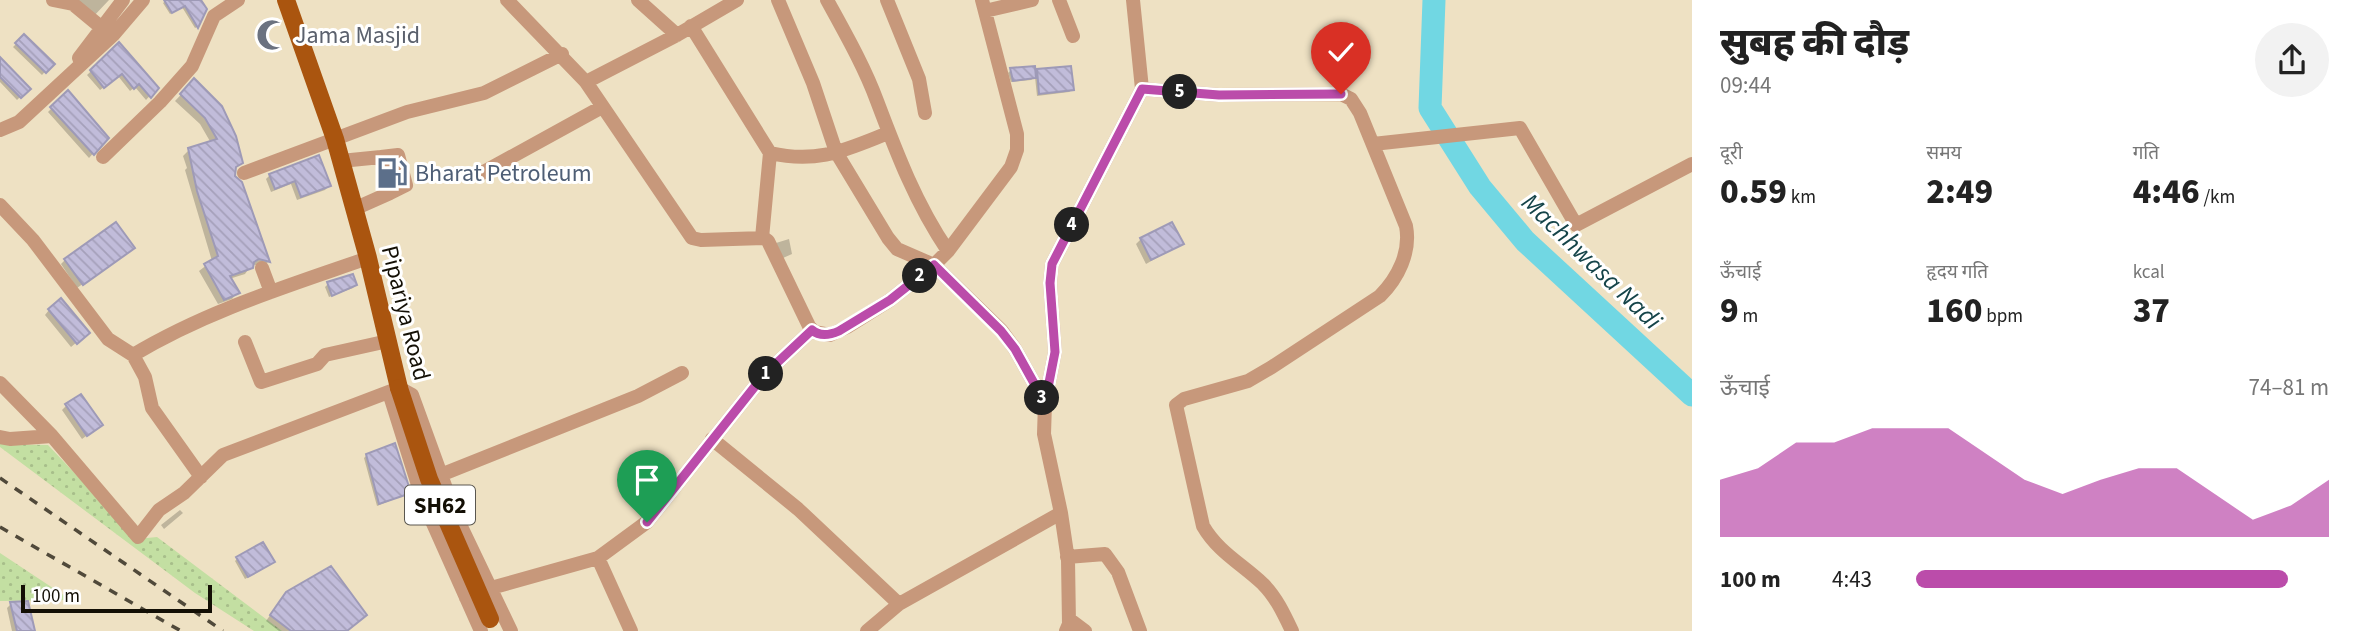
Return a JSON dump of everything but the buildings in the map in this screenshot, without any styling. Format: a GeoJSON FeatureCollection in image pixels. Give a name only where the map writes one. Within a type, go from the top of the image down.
{"type":"FeatureCollection","features":[{"type":"Feature","properties":{"kind":"main road","name":"Pipariya Road"},"geometry":{"type":"LineString","coordinates":[[286,0],[335,139],[368,258],[399,388],[429,479],[496,631]]}},
{"type":"Feature","properties":{"kind":"street"},"geometry":{"type":"LineString","coordinates":[[53,0],[73,4],[106,32]]}},
{"type":"Feature","properties":{"kind":"street"},"geometry":{"type":"LineString","coordinates":[[106,32],[123,0]]}},
{"type":"Feature","properties":{"kind":"street"},"geometry":{"type":"LineString","coordinates":[[0,130],[19,122],[61,82],[106,32],[143,0]]}},
{"type":"Feature","properties":{"kind":"street"},"geometry":{"type":"LineString","coordinates":[[103,157],[160,102],[192,65],[214,16],[238,0]]}},
{"type":"Feature","properties":{"kind":"street"},"geometry":{"type":"LineString","coordinates":[[507,0],[562,54],[586,82],[692,238],[762,238],[768,241],[812,330],[830,335],[890,300],[934,265],[948,251],[1011,167],[1017,150],[1017,134],[983,6],[1031,0]]}},
{"type":"Feature","properties":{"kind":"street"},"geometry":{"type":"LineString","coordinates":[[638,0],[677,35]]}},
{"type":"Feature","properties":{"kind":"street"},"geometry":{"type":"LineString","coordinates":[[586,82],[677,35],[737,0]]}},
{"type":"Feature","properties":{"kind":"street"},"geometry":{"type":"LineString","coordinates":[[778,0],[813,83],[836,152],[888,238],[897,249],[934,265],[1001,331],[1015,349],[1045,403]]}},
{"type":"Feature","properties":{"kind":"street"},"geometry":{"type":"LineString","coordinates":[[827,0],[877,100],[905,175],[929,224],[948,251]]}},
{"type":"Feature","properties":{"kind":"street"},"geometry":{"type":"LineString","coordinates":[[887,0],[919,79],[925,113]]}},
{"type":"Feature","properties":{"kind":"street"},"geometry":{"type":"LineString","coordinates":[[1059,0],[1073,36]]}},
{"type":"Feature","properties":{"kind":"street"},"geometry":{"type":"LineString","coordinates":[[1085,631],[1068,625],[1067,557],[1061,513],[1044,434],[1045,403],[1055,352],[1050,283],[1052,264],[1142,89],[1133,0]]}},
{"type":"Feature","properties":{"kind":"street"},"geometry":{"type":"LineString","coordinates":[[691,26],[771,153],[762,238]]}},
{"type":"Feature","properties":{"kind":"street"},"geometry":{"type":"LineString","coordinates":[[244,173],[407,111],[484,93],[562,54]]}},
{"type":"Feature","properties":{"kind":"street"},"geometry":{"type":"LineString","coordinates":[[1142,89],[1219,95],[1341,94],[1351,99],[1373,144],[1407,234],[1401,266],[1394,282],[1380,296],[1248,381],[1184,399],[1176,405],[1203,526],[1211,541],[1264,585],[1279,604],[1293,631]]}},
{"type":"Feature","properties":{"kind":"street"},"geometry":{"type":"LineString","coordinates":[[482,173],[602,107]]}},
{"type":"Feature","properties":{"kind":"street"},"geometry":{"type":"LineString","coordinates":[[1373,144],[1520,128],[1576,225],[1692,164]]}},
{"type":"Feature","properties":{"kind":"street"},"geometry":{"type":"LineString","coordinates":[[771,153],[793,158],[814,158],[888,133]]}},
{"type":"Feature","properties":{"kind":"street"},"geometry":{"type":"LineString","coordinates":[[341,161],[381,157],[390,193],[354,209]]}},
{"type":"Feature","properties":{"kind":"street"},"geometry":{"type":"LineString","coordinates":[[0,205],[33,240],[108,339],[133,355],[145,377],[152,408],[201,477]]}},
{"type":"Feature","properties":{"kind":"street"},"geometry":{"type":"LineString","coordinates":[[133,355],[170,332],[191,323],[368,258]]}},
{"type":"Feature","properties":{"kind":"street"},"geometry":{"type":"LineString","coordinates":[[262,268],[271,292]]}},
{"type":"Feature","properties":{"kind":"street"},"geometry":{"type":"LineString","coordinates":[[466,598],[491,588],[598,558],[647,522],[764,375],[812,330]]}},
{"type":"Feature","properties":{"kind":"street"},"geometry":{"type":"LineString","coordinates":[[245,342],[261,382],[317,364],[325,355],[388,341]]}},
{"type":"Feature","properties":{"kind":"street"},"geometry":{"type":"LineString","coordinates":[[429,479],[638,396],[682,373]]}},
{"type":"Feature","properties":{"kind":"street"},"geometry":{"type":"LineString","coordinates":[[0,383],[51,436],[138,537],[159,510],[184,493],[223,454],[399,388]]}},
{"type":"Feature","properties":{"kind":"street"},"geometry":{"type":"LineString","coordinates":[[0,437],[10,439],[51,436]]}},
{"type":"Feature","properties":{"kind":"street"},"geometry":{"type":"LineString","coordinates":[[712,439],[798,509],[899,604]]}},
{"type":"Feature","properties":{"kind":"street"},"geometry":{"type":"LineString","coordinates":[[429,479],[456,516],[511,631]]}},
{"type":"Feature","properties":{"kind":"street"},"geometry":{"type":"LineString","coordinates":[[429,479],[423,501],[481,631]]}},
{"type":"Feature","properties":{"kind":"street"},"geometry":{"type":"LineString","coordinates":[[867,631],[899,604],[1061,513]]}},
{"type":"Feature","properties":{"kind":"street"},"geometry":{"type":"LineString","coordinates":[[1067,557],[1105,554],[1118,572],[1140,631]]}},
{"type":"Feature","properties":{"kind":"street"},"geometry":{"type":"LineString","coordinates":[[598,558],[631,631]]}},
{"type":"Feature","properties":{"kind":"green space"},"geometry":{"type":"Polygon","coordinates":[[[0,444],[48,445],[137,539],[157,537],[282,631],[254,631],[195,593],[0,447],[0,444]]]}},
{"type":"Feature","properties":{"kind":"green space"},"geometry":{"type":"Polygon","coordinates":[[[0,553],[71,600],[0,601],[0,553]]]}},
{"type":"Feature","properties":{"kind":"waterway","name":"Machhwasa Nadi"},"geometry":{"type":"LineString","coordinates":[[1434,0],[1430,108],[1480,187],[1525,241],[1692,395]]}},
{"type":"Feature","properties":{"kind":"railway"},"geometry":{"type":"LineString","coordinates":[[0,478],[223,631]]}},
{"type":"Feature","properties":{"kind":"railway"},"geometry":{"type":"LineString","coordinates":[[0,527],[181,631]]}},
{"type":"Feature","properties":{"kind":"place","name":"Jama Masjid"},"geometry":{"type":"Point","coordinates":[272,35]}},
{"type":"Feature","properties":{"kind":"place","name":"Bharat Petroleum"},"geometry":{"type":"Point","coordinates":[392,173]}},
{"type":"Feature","properties":{"kind":"route"},"geometry":{"type":"LineString","coordinates":[[647,522],[764,375],[812,330],[830,335],[839,331],[890,300],[934,265],[1001,331],[1015,349],[1045,403],[1055,352],[1050,283],[1052,264],[1142,89],[1219,95],[1341,94]]}}]}
